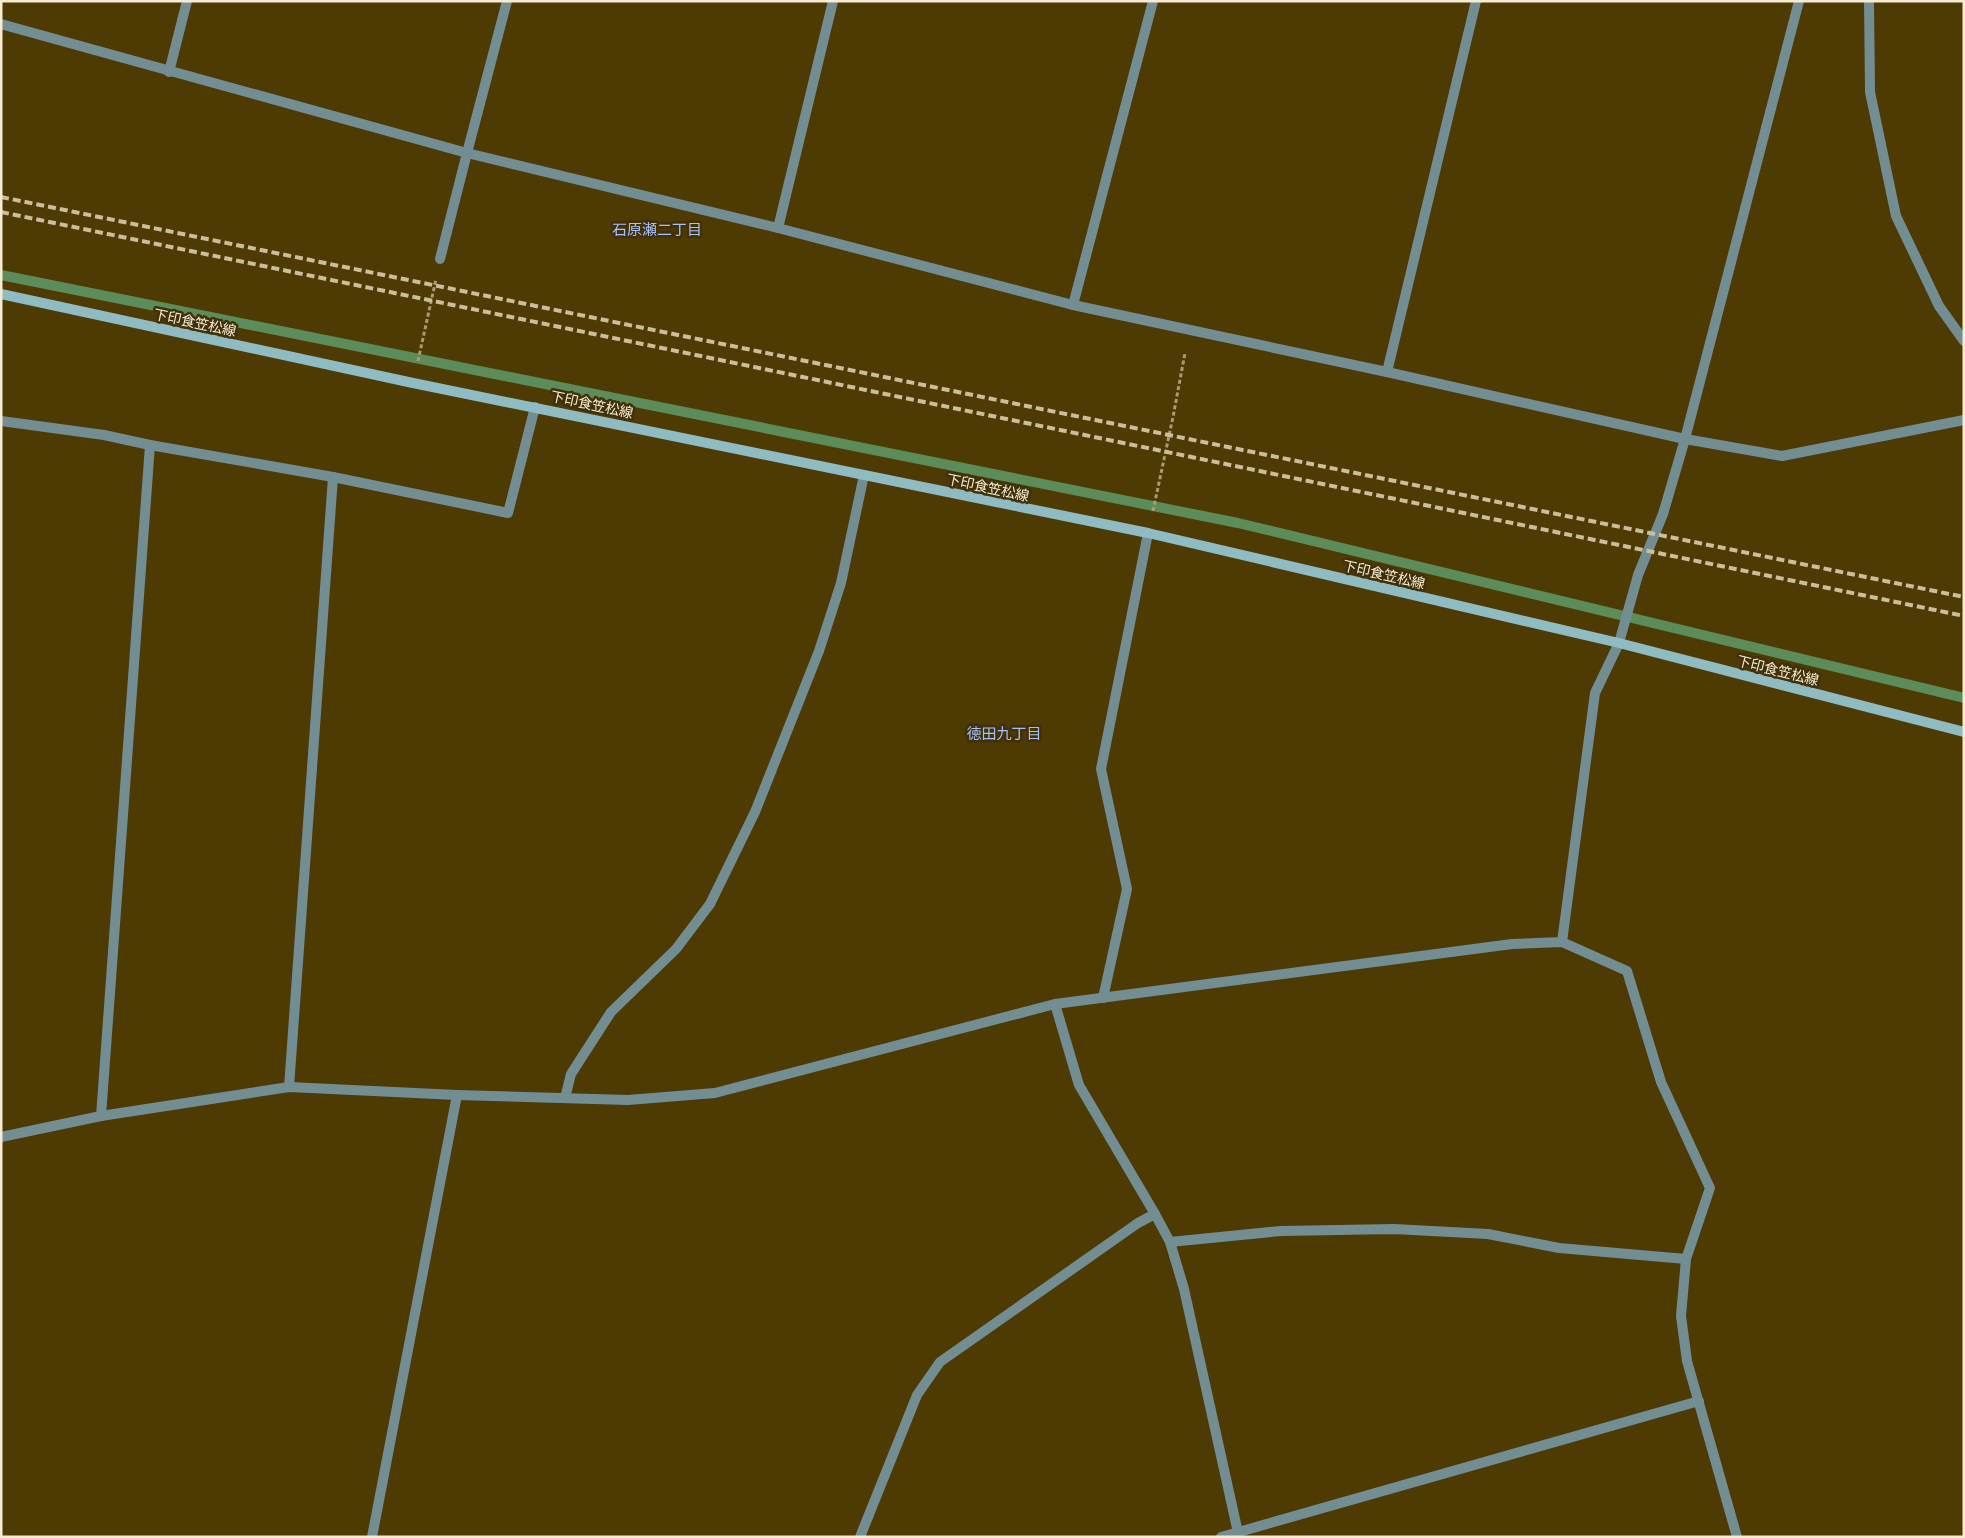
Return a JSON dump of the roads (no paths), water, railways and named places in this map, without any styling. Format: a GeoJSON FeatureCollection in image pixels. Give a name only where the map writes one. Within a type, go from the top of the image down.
{"type":"FeatureCollection","features":[{"type":"Feature","properties":{"kind":"main road","name":"下印食笠松線"},"geometry":{"type":"LineString","coordinates":[[1,294],[413,383],[535,406],[1148,533],[1619,643],[1964,732]]}},
{"type":"Feature","properties":{"kind":"street"},"geometry":{"type":"LineString","coordinates":[[169,72],[187,1]]}},
{"type":"Feature","properties":{"kind":"street"},"geometry":{"type":"LineString","coordinates":[[440,259],[506,1]]}},
{"type":"Feature","properties":{"kind":"street"},"geometry":{"type":"LineString","coordinates":[[778,228],[833,1]]}},
{"type":"Feature","properties":{"kind":"street"},"geometry":{"type":"LineString","coordinates":[[1073,306],[1153,1]]}},
{"type":"Feature","properties":{"kind":"street"},"geometry":{"type":"LineString","coordinates":[[1387,372],[1476,1]]}},
{"type":"Feature","properties":{"kind":"street"},"geometry":{"type":"LineString","coordinates":[[1562,942],[1595,693],[1619,643],[1638,576],[1662,514],[1684,439],[1799,1]]}},
{"type":"Feature","properties":{"kind":"street"},"geometry":{"type":"LineString","coordinates":[[1869,1],[1870,92],[1896,216],[1939,306],[1964,341]]}},
{"type":"Feature","properties":{"kind":"street"},"geometry":{"type":"LineString","coordinates":[[1,24],[467,153],[778,228],[1073,306],[1387,372],[1684,439],[1782,456],[1964,420]]}},
{"type":"Feature","properties":{"kind":"street"},"geometry":{"type":"LineString","coordinates":[[1,421],[104,435],[150,445],[333,477],[508,513],[535,406]]}},
{"type":"Feature","properties":{"kind":"street"},"geometry":{"type":"LineString","coordinates":[[101,1116],[150,445]]}},
{"type":"Feature","properties":{"kind":"street"},"geometry":{"type":"LineString","coordinates":[[564,1098],[571,1074],[611,1012],[676,948],[710,904],[756,812],[822,642],[841,583],[864,475]]}},
{"type":"Feature","properties":{"kind":"street"},"geometry":{"type":"LineString","coordinates":[[289,1087],[333,477]]}},
{"type":"Feature","properties":{"kind":"street"},"geometry":{"type":"LineString","coordinates":[[1103,998],[1127,889],[1101,769],[1148,533]]}},
{"type":"Feature","properties":{"kind":"street"},"geometry":{"type":"LineString","coordinates":[[1,1137],[101,1116],[289,1087],[457,1096],[628,1100],[715,1093],[1055,1004],[1512,944],[1562,942],[1626,971],[1661,1082],[1710,1188],[1686,1259],[1681,1316],[1687,1362],[1737,1537]]}},
{"type":"Feature","properties":{"kind":"street"},"geometry":{"type":"LineString","coordinates":[[1055,1004],[1079,1085],[1156,1214],[1170,1242],[1184,1289],[1238,1534]]}},
{"type":"Feature","properties":{"kind":"street"},"geometry":{"type":"LineString","coordinates":[[372,1537],[457,1096]]}},
{"type":"Feature","properties":{"kind":"street"},"geometry":{"type":"LineString","coordinates":[[860,1537],[917,1395],[940,1362],[1138,1223],[1156,1214]]}},
{"type":"Feature","properties":{"kind":"street"},"geometry":{"type":"LineString","coordinates":[[1170,1242],[1280,1231],[1394,1229],[1488,1234],[1559,1248],[1686,1259]]}},
{"type":"Feature","properties":{"kind":"street"},"geometry":{"type":"LineString","coordinates":[[1221,1537],[1238,1534],[1698,1401]]}},
{"type":"Feature","properties":{"kind":"waterway"},"geometry":{"type":"LineString","coordinates":[[1,275],[1238,523],[1964,698]]}},
{"type":"Feature","properties":{"kind":"railway"},"geometry":{"type":"LineString","coordinates":[[1,197],[1964,597]]}},
{"type":"Feature","properties":{"kind":"railway"},"geometry":{"type":"LineString","coordinates":[[1,212],[1964,616]]}},
{"type":"Feature","properties":{"kind":"district","name":"石原瀬二丁目"},"geometry":{"type":"Point","coordinates":[657,229]}},
{"type":"Feature","properties":{"kind":"district","name":"徳田九丁目"},"geometry":{"type":"Point","coordinates":[1004,733]}}]}
